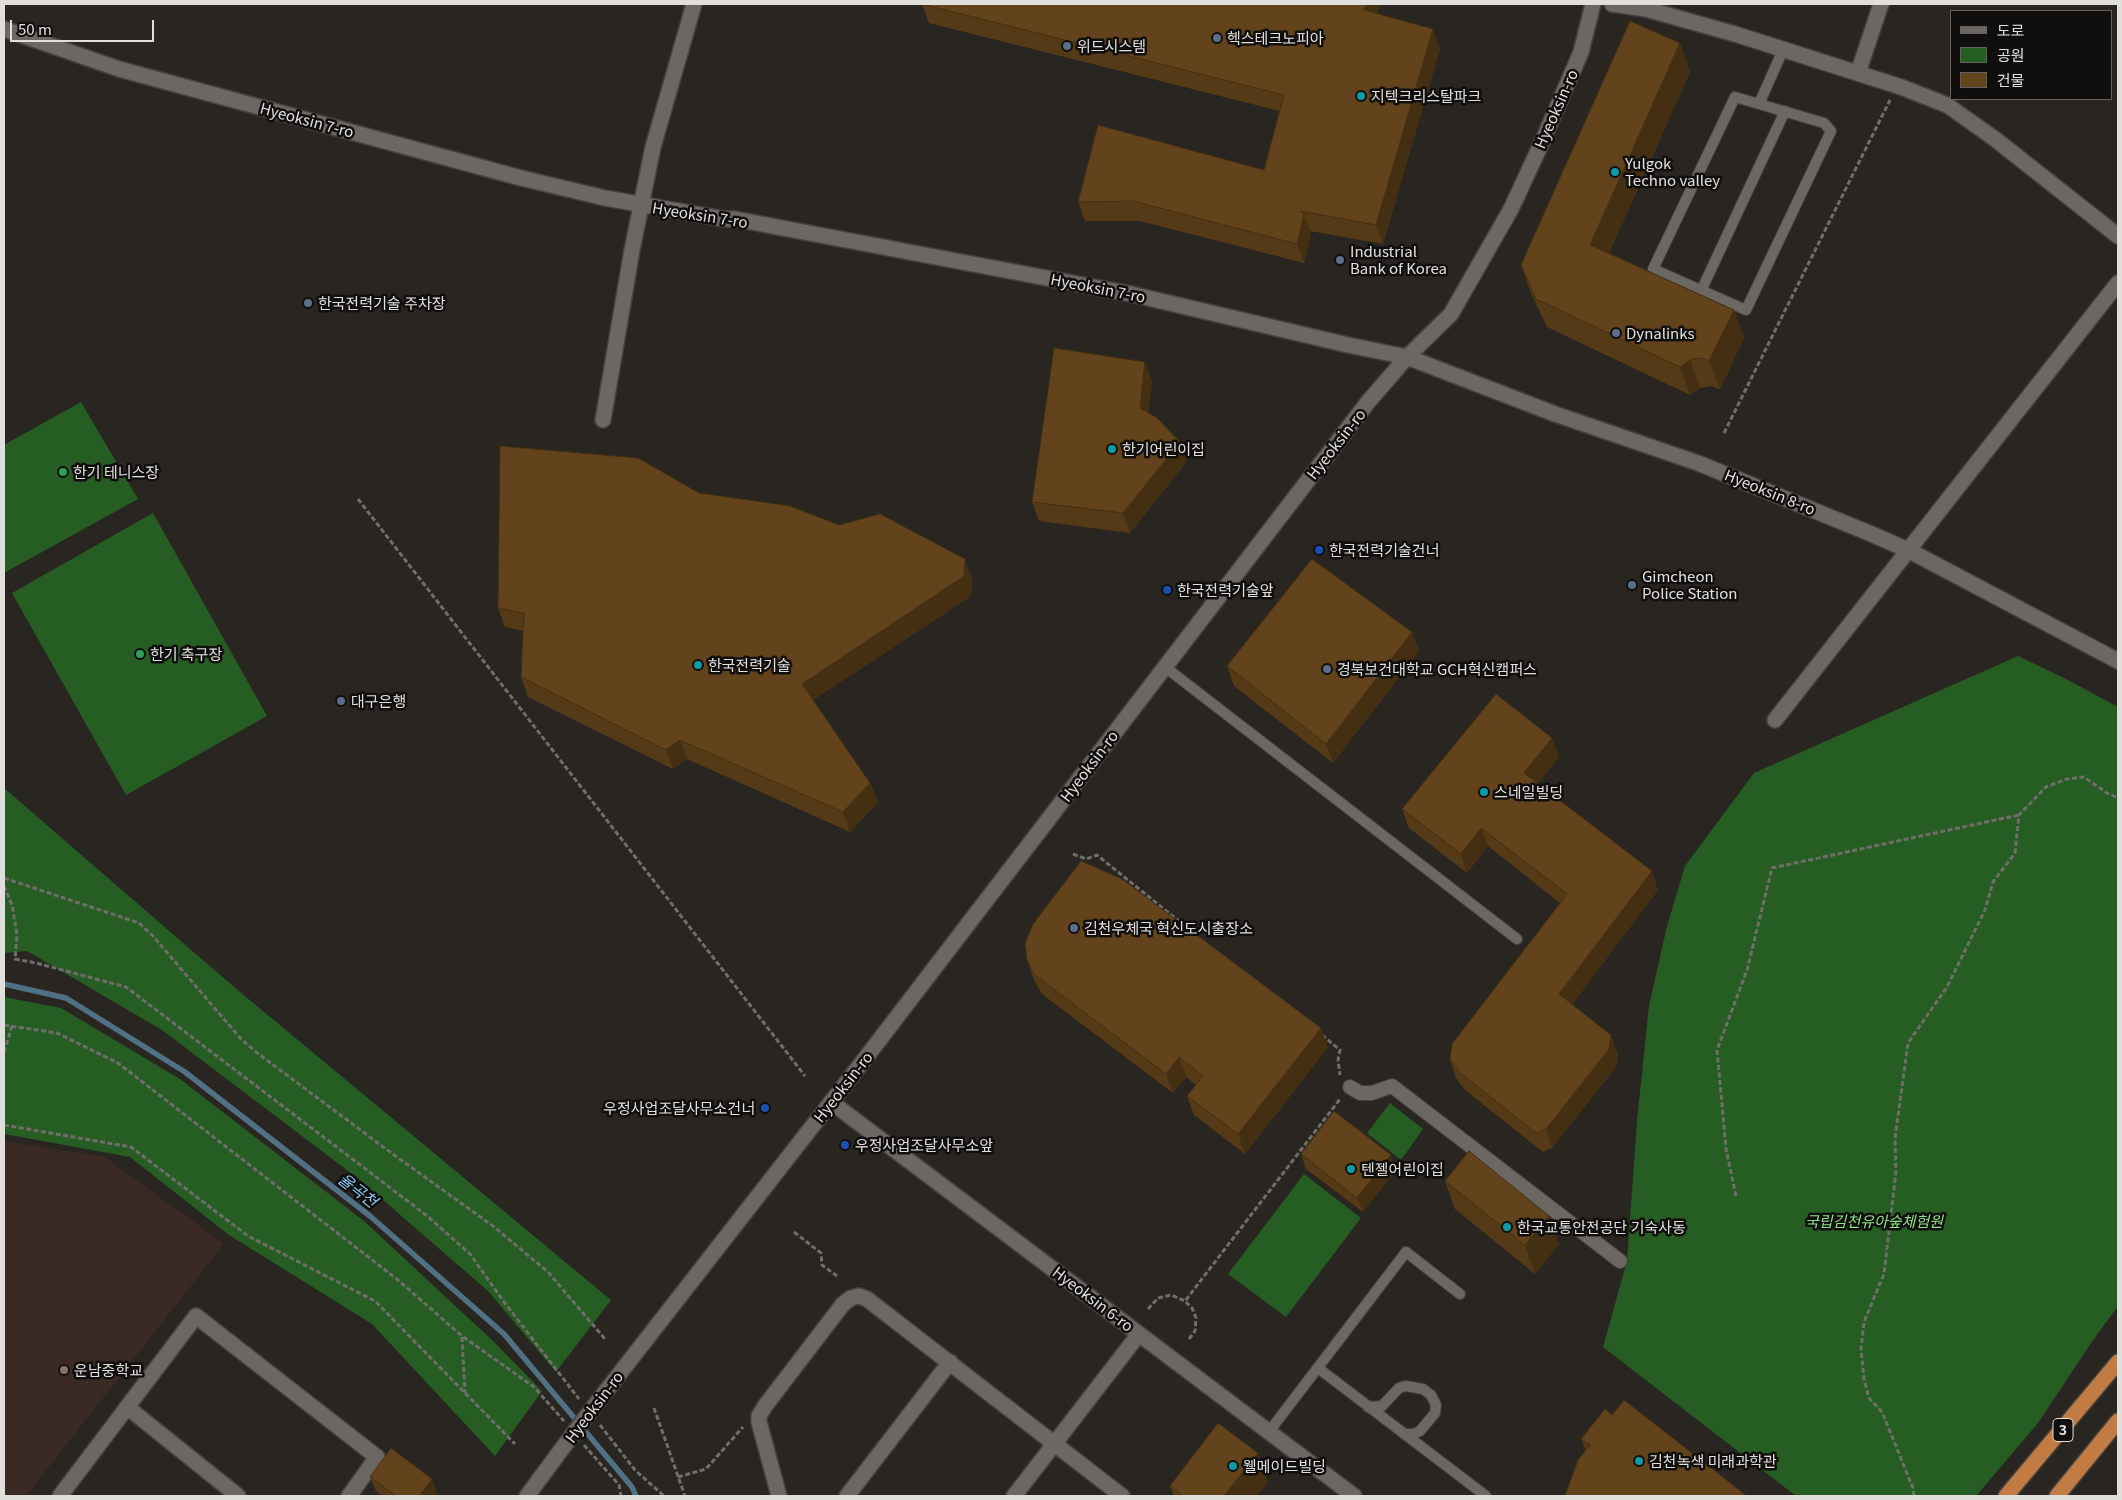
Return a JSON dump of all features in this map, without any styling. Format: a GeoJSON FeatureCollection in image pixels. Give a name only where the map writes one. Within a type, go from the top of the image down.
{"type":"FeatureCollection","features":[{"type":"Feature","properties":{"kind":"highway"},"geometry":{"type":"LineString","coordinates":[[2054,1440],[2118,1350]]}},
{"type":"Feature","properties":{"kind":"highway","name":"3"},"geometry":{"type":"LineString","coordinates":[[2006,1496],[2118,1362]]}},
{"type":"Feature","properties":{"kind":"highway"},"geometry":{"type":"LineString","coordinates":[[2057,1496],[2118,1421]]}},
{"type":"Feature","properties":{"kind":"highway"},"geometry":{"type":"LineString","coordinates":[[2082,1466],[2118,1431]]}},
{"type":"Feature","properties":{"kind":"street"},"geometry":{"type":"LineString","coordinates":[[604,420],[632,250],[653,146],[694,4]]}},
{"type":"Feature","properties":{"kind":"street","name":"Hyeoksin-ro"},"geometry":{"type":"LineString","coordinates":[[527,1496],[1368,402],[1407,357],[1451,314],[1510,209],[1543,140],[1581,52],[1593,4]]}},
{"type":"Feature","properties":{"kind":"street"},"geometry":{"type":"LineString","coordinates":[[1612,4],[1646,8],[1735,34],[1901,87],[1947,105],[1995,139],[2118,236]]}},
{"type":"Feature","properties":{"kind":"street"},"geometry":{"type":"LineString","coordinates":[[1858,73],[1881,4]]}},
{"type":"Feature","properties":{"kind":"street","name":"Hyeoksin 7-ro"},"geometry":{"type":"LineString","coordinates":[[4,29],[119,69],[521,178],[642,206],[724,219],[735,219],[1131,294],[1407,357]]}},
{"type":"Feature","properties":{"kind":"street"},"geometry":{"type":"LineString","coordinates":[[1775,720],[2118,283]]}},
{"type":"Feature","properties":{"kind":"street","name":"Hyeoksin 8-ro"},"geometry":{"type":"LineString","coordinates":[[1407,357],[1555,414],[1698,463],[1908,550],[2118,661]]}},
{"type":"Feature","properties":{"kind":"street"},"geometry":{"type":"LineString","coordinates":[[1350,1086],[1360,1093],[1372,1094],[1392,1086],[1620,1261]]}},
{"type":"Feature","properties":{"kind":"street","name":"Hyeoksin 6-ro"},"geometry":{"type":"LineString","coordinates":[[831,1102],[1354,1496]]}},
{"type":"Feature","properties":{"kind":"street"},"geometry":{"type":"LineString","coordinates":[[779,1496],[759,1416],[843,1304],[850,1298],[859,1296],[867,1299],[950,1362],[1122,1496]]}},
{"type":"Feature","properties":{"kind":"street"},"geometry":{"type":"LineString","coordinates":[[60,1496],[196,1316],[377,1457],[348,1496]]}},
{"type":"Feature","properties":{"kind":"street"},"geometry":{"type":"LineString","coordinates":[[1014,1496],[1139,1334]]}},
{"type":"Feature","properties":{"kind":"street"},"geometry":{"type":"LineString","coordinates":[[847,1496],[950,1362]]}},
{"type":"Feature","properties":{"kind":"street"},"geometry":{"type":"LineString","coordinates":[[127,1408],[238,1496]]}},
{"type":"Feature","properties":{"kind":"lane"},"geometry":{"type":"LineString","coordinates":[[1759,104],[1783,50]]}},
{"type":"Feature","properties":{"kind":"lane"},"geometry":{"type":"LineString","coordinates":[[1735,97],[1785,112],[1824,123],[1831,131],[1746,310],[1653,270],[1735,97]]}},
{"type":"Feature","properties":{"kind":"lane"},"geometry":{"type":"LineString","coordinates":[[1701,291],[1785,112]]}},
{"type":"Feature","properties":{"kind":"lane"},"geometry":{"type":"LineString","coordinates":[[1165,668],[1517,939]]}},
{"type":"Feature","properties":{"kind":"lane"},"geometry":{"type":"LineString","coordinates":[[1268,1433],[1406,1252],[1460,1294]]}},
{"type":"Feature","properties":{"kind":"lane"},"geometry":{"type":"LineString","coordinates":[[1318,1368],[1486,1496]]}},
{"type":"Feature","properties":{"kind":"lane"},"geometry":{"type":"LineString","coordinates":[[1368,1407],[1382,1406],[1399,1388],[1406,1386],[1423,1389],[1431,1395],[1436,1405],[1434,1413],[1420,1431],[1413,1434],[1404,1434]]}},
{"type":"Feature","properties":{"kind":"path"},"geometry":{"type":"LineString","coordinates":[[1724,433],[1890,100]]}},
{"type":"Feature","properties":{"kind":"path"},"geometry":{"type":"LineString","coordinates":[[358,499],[805,1076]]}},
{"type":"Feature","properties":{"kind":"path"},"geometry":{"type":"LineString","coordinates":[[1736,1196],[1726,1149],[1717,1050],[1747,970],[1772,868],[2019,815],[2046,788],[2067,779],[2084,777],[2107,793],[2118,798]]}},
{"type":"Feature","properties":{"kind":"path"},"geometry":{"type":"LineString","coordinates":[[1914,1496],[1913,1488],[1882,1412],[1869,1398],[1864,1379],[1861,1349],[1864,1322],[1884,1274],[1896,1172],[1895,1138],[1908,1043],[1947,987],[1985,910],[1993,882],[2016,853],[2019,815]]}},
{"type":"Feature","properties":{"kind":"path"},"geometry":{"type":"LineString","coordinates":[[1073,854],[1086,859],[1097,855],[1204,940]]}},
{"type":"Feature","properties":{"kind":"path"},"geometry":{"type":"LineString","coordinates":[[4,878],[139,924],[152,935],[241,1040],[394,1155],[493,1226],[548,1272],[605,1339]]}},
{"type":"Feature","properties":{"kind":"path"},"geometry":{"type":"LineString","coordinates":[[4,888],[12,905],[17,935],[15,959],[126,987],[426,1215],[470,1254],[504,1302],[582,1401]]}},
{"type":"Feature","properties":{"kind":"path"},"geometry":{"type":"LineString","coordinates":[[4,1025],[57,1033],[118,1063],[398,1280],[462,1336],[534,1387],[566,1425]]}},
{"type":"Feature","properties":{"kind":"path"},"geometry":{"type":"LineString","coordinates":[[4,1052],[12,1026]]}},
{"type":"Feature","properties":{"kind":"path"},"geometry":{"type":"LineString","coordinates":[[1185,1301],[1350,1086],[1342,1079],[1338,1069],[1340,1050],[1318,1032]]}},
{"type":"Feature","properties":{"kind":"path"},"geometry":{"type":"LineString","coordinates":[[4,1125],[130,1147],[248,1236],[375,1302],[515,1444]]}},
{"type":"Feature","properties":{"kind":"path"},"geometry":{"type":"LineString","coordinates":[[794,1232],[821,1252],[822,1264],[836,1276]]}},
{"type":"Feature","properties":{"kind":"path"},"geometry":{"type":"LineString","coordinates":[[1148,1309],[1158,1298],[1171,1295],[1185,1301],[1192,1308],[1196,1318],[1195,1330],[1189,1339]]}},
{"type":"Feature","properties":{"kind":"path"},"geometry":{"type":"LineString","coordinates":[[462,1336],[466,1394]]}},
{"type":"Feature","properties":{"kind":"path"},"geometry":{"type":"LineString","coordinates":[[654,1408],[685,1496]]}},
{"type":"Feature","properties":{"kind":"path"},"geometry":{"type":"LineString","coordinates":[[678,1477],[706,1469],[748,1420]]}},
{"type":"Feature","properties":{"kind":"path"},"geometry":{"type":"LineString","coordinates":[[599,1424],[635,1470],[664,1496]]}},
{"type":"Feature","properties":{"kind":"path"},"geometry":{"type":"LineString","coordinates":[[580,1440],[619,1485],[620,1496]]}},
{"type":"Feature","properties":{"kind":"shaded area","name":"운남중학교"},"geometry":{"type":"Polygon","coordinates":[[[4,1141],[105,1157],[224,1244],[26,1496],[4,1496],[4,1141]]]}},
{"type":"Feature","properties":{"kind":"green space","name":"한기 테니스장"},"geometry":{"type":"Polygon","coordinates":[[[81,402],[138,499],[4,573],[4,445],[81,402]]]}},
{"type":"Feature","properties":{"kind":"green space","name":"한기 축구장"},"geometry":{"type":"Polygon","coordinates":[[[153,513],[267,716],[126,795],[12,593],[153,513]]]}},
{"type":"Feature","properties":{"kind":"green space","name":"국립김천유아숲체험원"},"geometry":{"type":"Polygon","coordinates":[[[2018,656],[2118,707],[2118,1306],[2038,1423],[1976,1496],[1796,1496],[1603,1347],[1627,1261],[1637,1121],[1649,1006],[1667,926],[1685,866],[1754,773],[2018,656]]]}},
{"type":"Feature","properties":{"kind":"green space"},"geometry":{"type":"Polygon","coordinates":[[[4,788],[234,987],[611,1300],[556,1372],[488,1291],[360,1180],[162,1030],[27,951],[4,953],[4,788]]]}},
{"type":"Feature","properties":{"kind":"green space"},"geometry":{"type":"Polygon","coordinates":[[[4,997],[61,1008],[180,1079],[364,1221],[493,1341],[542,1391],[495,1456],[372,1324],[229,1235],[130,1157],[4,1134],[4,997]]]}},
{"type":"Feature","properties":{"kind":"green space"},"geometry":{"type":"Polygon","coordinates":[[[1390,1103],[1423,1129],[1401,1160],[1367,1133],[1390,1103]]]}},
{"type":"Feature","properties":{"kind":"green space"},"geometry":{"type":"Polygon","coordinates":[[[1304,1174],[1361,1218],[1286,1317],[1228,1274],[1304,1174]]]}},
{"type":"Feature","properties":{"kind":"building"},"geometry":{"type":"Polygon","coordinates":[[[922,4],[1366,4],[1364,10],[1433,29],[1376,225],[1300,211],[1304,214],[1297,244],[1133,201],[1078,202],[1098,125],[1264,170],[1284,95],[922,4]]]}},
{"type":"Feature","properties":{"kind":"building","name":"Yulgok Techno valley"},"geometry":{"type":"Polygon","coordinates":[[[1630,21],[1680,43],[1590,245],[1734,310],[1709,361],[1700,358],[1690,360],[1680,367],[1536,299],[1521,265],[1630,21]]]}},
{"type":"Feature","properties":{"kind":"building","name":"한기어린이집"},"geometry":{"type":"Polygon","coordinates":[[[1054,348],[1145,362],[1140,408],[1157,418],[1180,442],[1123,513],[1032,502],[1054,348]]]}},
{"type":"Feature","properties":{"kind":"building","name":"한국전력기술"},"geometry":{"type":"Polygon","coordinates":[[[500,446],[638,458],[699,493],[790,506],[839,525],[880,514],[965,559],[964,576],[802,684],[870,783],[843,812],[680,740],[666,750],[521,677],[524,613],[498,608],[500,446]]]}},
{"type":"Feature","properties":{"kind":"building","name":"경북보건대학교 GCH혁신캠퍼스"},"geometry":{"type":"Polygon","coordinates":[[[1312,559],[1412,632],[1326,744],[1227,666],[1312,559]]]}},
{"type":"Feature","properties":{"kind":"building"},"geometry":{"type":"Polygon","coordinates":[[[1496,694],[1552,738],[1524,773],[1652,871],[1559,994],[1611,1035],[1609,1049],[1546,1129],[1536,1133],[1458,1071],[1450,1059],[1452,1044],[1567,894],[1481,828],[1461,854],[1402,809],[1496,694]]]}},
{"type":"Feature","properties":{"kind":"building"},"geometry":{"type":"Polygon","coordinates":[[[1081,861],[1122,879],[1321,1028],[1238,1134],[1187,1096],[1203,1076],[1179,1057],[1166,1074],[1035,975],[1027,960],[1025,944],[1033,924],[1081,861]]]}},
{"type":"Feature","properties":{"kind":"building","name":"텐젤어린이집"},"geometry":{"type":"Polygon","coordinates":[[[1334,1111],[1391,1155],[1357,1198],[1301,1154],[1334,1111]]]}},
{"type":"Feature","properties":{"kind":"building"},"geometry":{"type":"Polygon","coordinates":[[[1469,1151],[1549,1216],[1525,1245],[1445,1181],[1469,1151]]]}},
{"type":"Feature","properties":{"kind":"building","name":"김천녹색 미래과학관"},"geometry":{"type":"Polygon","coordinates":[[[1624,1400],[1747,1496],[1565,1496],[1578,1460],[1590,1445],[1581,1439],[1605,1409],[1612,1415],[1624,1400]]]}},
{"type":"Feature","properties":{"kind":"building"},"geometry":{"type":"Polygon","coordinates":[[[1218,1423],[1258,1453],[1224,1496],[1183,1496],[1170,1486],[1218,1423]]]}},
{"type":"Feature","properties":{"kind":"building"},"geometry":{"type":"Polygon","coordinates":[[[391,1448],[432,1479],[419,1496],[396,1496],[370,1477],[391,1448]]]}},
{"type":"Feature","properties":{"kind":"waterway","name":"율곡천"},"geometry":{"type":"LineString","coordinates":[[4,984],[66,998],[185,1072],[370,1216],[504,1334],[632,1487],[636,1496]]}},
{"type":"Feature","properties":{"kind":"place","name":"헥스테크노피아"},"geometry":{"type":"Point","coordinates":[1217,38]}},
{"type":"Feature","properties":{"kind":"place","name":"위드시스템"},"geometry":{"type":"Point","coordinates":[1067,46]}},
{"type":"Feature","properties":{"kind":"place","name":"지텍크리스탈파크"},"geometry":{"type":"Point","coordinates":[1361,96]}},
{"type":"Feature","properties":{"kind":"place","name":"Yulgok Techno valley"},"geometry":{"type":"Point","coordinates":[1615,172]}},
{"type":"Feature","properties":{"kind":"place","name":"Industrial Bank of Korea"},"geometry":{"type":"Point","coordinates":[1340,260]}},
{"type":"Feature","properties":{"kind":"place","name":"한국전력기술 주차장"},"geometry":{"type":"Point","coordinates":[308,303]}},
{"type":"Feature","properties":{"kind":"place","name":"Dynalinks"},"geometry":{"type":"Point","coordinates":[1616,333]}},
{"type":"Feature","properties":{"kind":"place","name":"한기어린이집"},"geometry":{"type":"Point","coordinates":[1112,449]}},
{"type":"Feature","properties":{"kind":"place","name":"한기 테니스장"},"geometry":{"type":"Point","coordinates":[63,472]}},
{"type":"Feature","properties":{"kind":"place","name":"한국전력기술건너"},"geometry":{"type":"Point","coordinates":[1319,550]}},
{"type":"Feature","properties":{"kind":"place","name":"Gimcheon Police Station"},"geometry":{"type":"Point","coordinates":[1632,585]}},
{"type":"Feature","properties":{"kind":"place","name":"한국전력기술앞"},"geometry":{"type":"Point","coordinates":[1167,590]}},
{"type":"Feature","properties":{"kind":"place","name":"한기 축구장"},"geometry":{"type":"Point","coordinates":[140,654]}},
{"type":"Feature","properties":{"kind":"place","name":"한국전력기술"},"geometry":{"type":"Point","coordinates":[698,665]}},
{"type":"Feature","properties":{"kind":"place","name":"경북보건대학교 GCH혁신캠퍼스"},"geometry":{"type":"Point","coordinates":[1327,669]}},
{"type":"Feature","properties":{"kind":"place","name":"대구은행"},"geometry":{"type":"Point","coordinates":[341,701]}},
{"type":"Feature","properties":{"kind":"place","name":"스네일빌딩"},"geometry":{"type":"Point","coordinates":[1484,792]}},
{"type":"Feature","properties":{"kind":"place","name":"김천우체국 혁신도시출장소"},"geometry":{"type":"Point","coordinates":[1074,928]}},
{"type":"Feature","properties":{"kind":"place","name":"우정사업조달사무소건너"},"geometry":{"type":"Point","coordinates":[765,1108]}},
{"type":"Feature","properties":{"kind":"place","name":"우정사업조달사무소앞"},"geometry":{"type":"Point","coordinates":[845,1145]}},
{"type":"Feature","properties":{"kind":"place","name":"텐젤어린이집"},"geometry":{"type":"Point","coordinates":[1351,1169]}},
{"type":"Feature","properties":{"kind":"place","name":"한국교통안전공단 기숙사동"},"geometry":{"type":"Point","coordinates":[1507,1227]}},
{"type":"Feature","properties":{"kind":"place","name":"운남중학교"},"geometry":{"type":"Point","coordinates":[64,1370]}},
{"type":"Feature","properties":{"kind":"place","name":"김천녹색 미래과학관"},"geometry":{"type":"Point","coordinates":[1639,1461]}},
{"type":"Feature","properties":{"kind":"place","name":"웰메이드빌딩"},"geometry":{"type":"Point","coordinates":[1233,1466]}}]}
